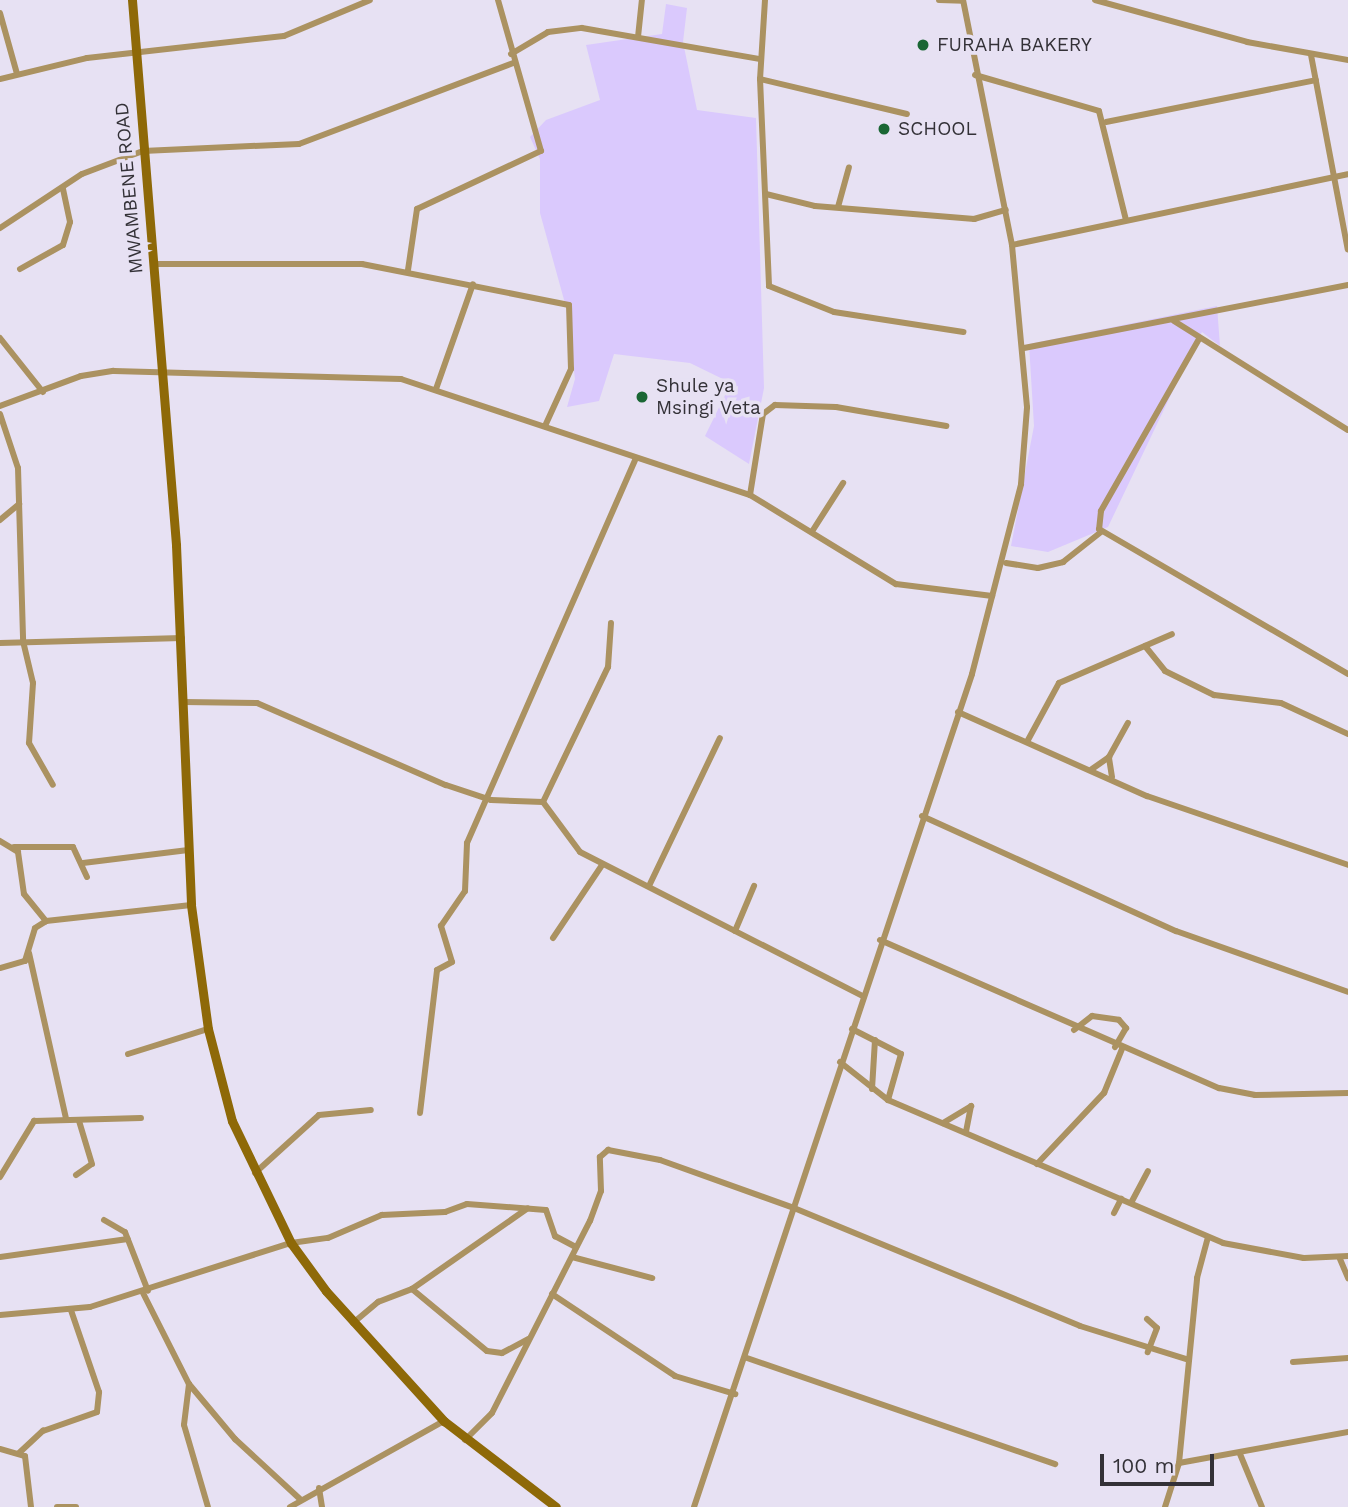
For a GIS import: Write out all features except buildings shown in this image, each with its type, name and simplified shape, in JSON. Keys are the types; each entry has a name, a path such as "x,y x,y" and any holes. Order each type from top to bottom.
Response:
{"street":[{"name":"MWAMBENE ROAD","path":"132,0 134,52 155,264 182,638 191,905 208,1029 255,1174 291,1243 353,1323 444,1420 465,1440 556,1507"},
{"path":"0,79 134,52 284,36 370,0"},
{"path":"408,270 417,209 541,151 513,63 498,0"},
{"path":"638,37 642,0"},
{"path":"765,0 760,79 773,290 834,312 963,332"},
{"path":"694,1507 747,1358 840,1062 958,712 992,596 1006,563 1026,453 1024,348 1006,211 975,75 963,1 939,0"},
{"path":"1095,0 1311,55 1348,60"},
{"path":"0,13 17,74"},
{"path":"512,54 533,38 565,29 638,37 760,59"},
{"path":"1311,55 1348,250"},
{"path":"0,228 98,166 143,151 299,144 513,63"},
{"path":"975,75 1093,107 1106,122 1126,220"},
{"path":"760,79 907,114"},
{"path":"1106,122 1316,80"},
{"path":"838,207 849,167"},
{"path":"1012,245 1348,174"},
{"path":"20,269 63,245 71,222 63,189"},
{"path":"766,194 838,207 982,219 1006,211"},
{"path":"155,264 408,270 569,305 571,369 545,426"},
{"path":"436,389 472,284"},
{"path":"1024,348 1174,321 1348,285"},
{"path":"1174,321 1348,430"},
{"path":"0,338 43,392"},
{"path":"1101,532 1101,511 1199,339"},
{"path":"0,406 98,373 365,373 436,389 635,460 750,495 813,530 896,584 992,596"},
{"path":"750,495 763,414 775,405 836,407 946,426"},
{"path":"0,414 16,461 23,641 33,683 29,743 53,785"},
{"path":"420,1112 437,970 452,962 441,926 465,891 463,856 491,800 571,597 635,460"},
{"path":"813,530 843,483"},
{"path":"0,520 19,504"},
{"path":"1006,563 1055,565 1101,532"},
{"path":"1101,532 1144,551 1348,674"},
{"path":"543,802 608,667 611,624"},
{"path":"1028,740 1059,683 1171,634"},
{"path":"0,643 182,638"},
{"path":"1145,646 1165,671 1214,695 1281,703 1348,734"},
{"path":"184,702 257,703 491,800 543,802"},
{"path":"958,712 1113,779 1348,865"},
{"path":"1092,769 1109,757 1128,723"},
{"path":"649,886 720,737"},
{"path":"1109,757 1113,779"},
{"path":"543,802 580,852 863,996"},
{"path":"922,816 1176,931 1348,992"},
{"path":"0,841 14,847 73,847 83,863 87,877"},
{"path":"14,847 24,894 46,921"},
{"path":"83,863 188,850"},
{"path":"554,938 602,865"},
{"path":"735,931 754,886"},
{"path":"66,1118 29,953 35,928 46,921 191,905"},
{"path":"880,940 1074,1030 1241,1094 1348,1093"},
{"path":"0,968 19,965 29,953"},
{"path":"1037,1164 1104,1093 1126,1028 1119,1020 1092,1016 1074,1030"},
{"path":"128,1054 208,1029"},
{"path":"852,1030 875,1040 902,1058 888,1100"},
{"path":"872,1088 875,1040"},
{"path":"840,1062 888,1100 1208,1237 1258,1252 1340,1259 1348,1256"},
{"path":"943,1123 971,1106 966,1132"},
{"path":"255,1174 319,1115 371,1110"},
{"path":"0,1177 3,1167 34,1121 66,1118 79,1121 141,1118"},
{"path":"76,1175 92,1164 79,1121"},
{"path":"465,1440 492,1413 572,1257 599,1200 600,1157 608,1150 660,1160 794,1208 1148,1352 1189,1360"},
{"path":"1131,1203 1148,1171"},
{"path":"1114,1213 1121,1199"},
{"path":"0,1315 71,1310 145,1292 291,1243 328,1238 393,1213 445,1212 473,1203 529,1207 550,1213 555,1236 576,1247"},
{"path":"353,1323 378,1301 412,1289 529,1207"},
{"path":"104,1220 128,1239 145,1292 189,1384 235,1439 300,1499"},
{"path":"1165,1507 1170,1504 1179,1463 1189,1360 1208,1237"},
{"path":"0,1257 128,1239"},
{"path":"572,1257 652,1278"},
{"path":"1340,1259 1348,1278"},
{"path":"412,1289 488,1351 502,1353 530,1338"},
{"path":"552,1294 676,1376 735,1394"},
{"path":"19,1453 43,1431 97,1412 99,1392 71,1310"},
{"path":"1147,1319 1157,1328 1148,1352"},
{"path":"747,1358 1055,1464"},
{"path":"1293,1362 1348,1358"},
{"path":"189,1384 184,1424 208,1507"},
{"path":"290,1507 319,1488 444,1420"},
{"path":"1179,1463 1240,1454 1348,1432"},
{"path":"0,1449 19,1453 26,1460 31,1507"},
{"path":"1240,1454 1262,1507"},
{"path":"319,1488 322,1507"},
{"path":"57,1507 76,1507"}],"shaded area":[{"path":"666,4 687,8 683,42 697,110 756,118 764,388 749,464 705,436 731,383 690,363 614,354 599,401 567,407 575,379 566,307 540,213 540,159 530,137 546,120 600,100 586,45 662,34"},
{"path":"1217,306 1220,346 1202,332 1198,338 1108,527 1048,552 1011,546 1034,426 1029,344"}],"place":[{"name":"FURAHA BAKERY","path":"923,45"},
{"name":"SCHOOL","path":"884,129"},
{"name":"Shule ya Msingi Veta","path":"642,397"}]}
